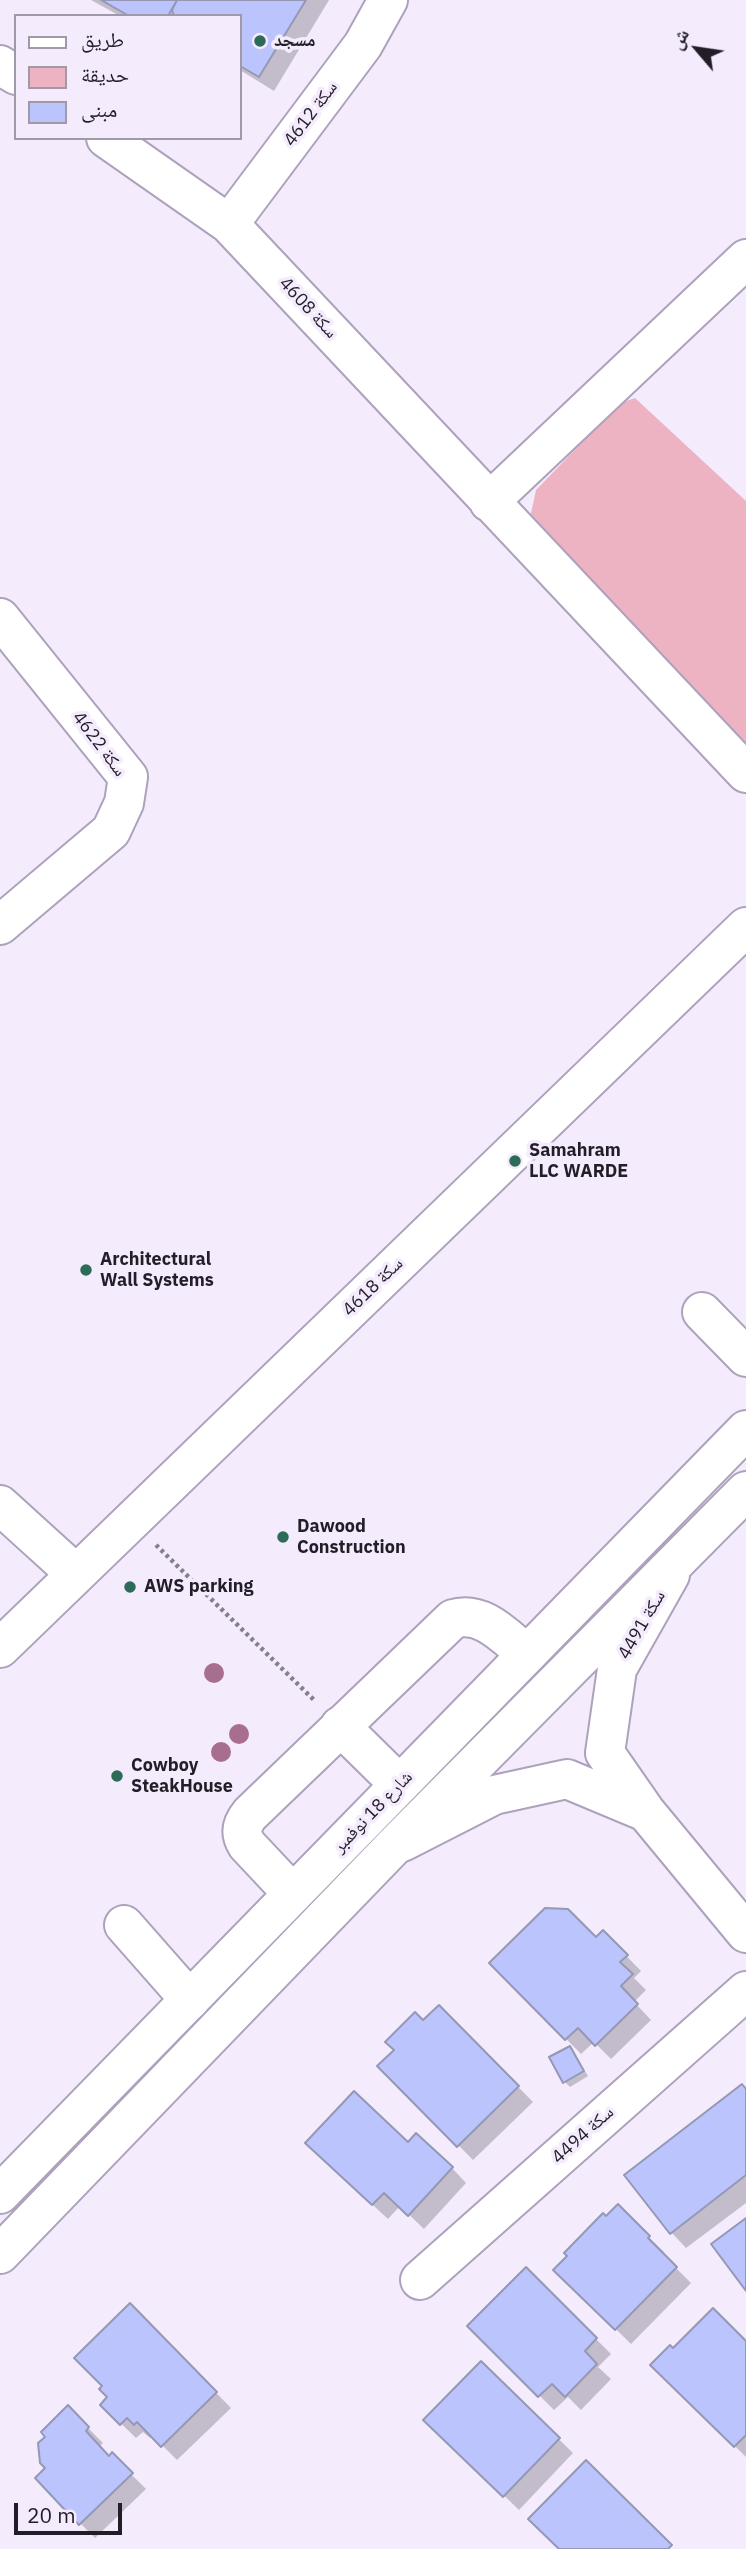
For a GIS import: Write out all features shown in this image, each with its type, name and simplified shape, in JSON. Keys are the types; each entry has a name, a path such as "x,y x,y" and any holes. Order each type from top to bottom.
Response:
{"street":[{"name":"سكة 4612","path":"229,224 363,45 388,0"},
{"name":"سكة 4608","path":"109,140 229,224 746,773"},
{"path":"489,502 746,259"},
{"name":"سكة 4622","path":"0,618 128,777 124,803 111,831 0,925"},
{"name":"سكة 4618","path":"0,1648 746,927"},
{"path":"702,1312 746,1357"},
{"name":"شارع 18 نوفمبر","path":"0,2194 746,1430"},
{"path":"0,2254 394,1846 746,1491"},
{"path":"0,1505 76,1574"},
{"name":"سكة 4491","path":"682,1555 617,1669 605,1753 646,1812 746,1933"},
{"path":"293,1894 243,1838 242,1829 250,1814 453,1619 463,1616 484,1621 527,1654"},
{"path":"340,1726 399,1784"},
{"name":"سكة 4491","path":"394,1846 494,1795 567,1779 646,1812"},
{"path":"124,1925 190,2000"},
{"name":"سكة 4494","path":"420,2280 746,1991"}],"path":[{"path":"131,1521 340,1726"}],"green space":[{"path":"635,398 746,501 746,745 530,518 536,490 620,403"}],"building":[{"path":"101,0 177,0 169,14 126,14"},
{"name":"مسجد","path":"177,0 306,0 259,77 242,67 242,14 173,14 172,10"},
{"path":"545,1908 568,1909 596,1937 603,1930 628,1955 620,1962 633,1974 621,1986 638,2004 595,2046 578,2028 565,2040 489,1963"},
{"path":"439,2005 519,2086 457,2147 377,2066 394,2050 385,2042 415,2012 423,2020"},
{"path":"570,2046 584,2071 563,2083 549,2057"},
{"path":"742,2084 746,2089 746,2175 670,2234 624,2175"},
{"path":"354,2091 408,2142 416,2133 453,2167 408,2216 384,2193 372,2205 305,2143"},
{"path":"618,2204 677,2267 615,2330 553,2270 567,2256 564,2253 603,2213 606,2216"},
{"path":"746,2218 746,2291 711,2244"},
{"path":"526,2267 597,2338 585,2351 597,2364 565,2397 552,2384 538,2397 467,2326"},
{"path":"130,2303 217,2392 161,2447 137,2422 134,2425 127,2418 120,2425 100,2405 107,2397 99,2389 102,2386 74,2358"},
{"path":"713,2308 746,2341 746,2435 734,2447 650,2365 670,2345 673,2348"},
{"path":"481,2361 560,2438 503,2497 423,2420"},
{"path":"68,2405 89,2427 86,2431 109,2456 112,2452 133,2473 79,2525 35,2478 45,2468 40,2463 38,2443 45,2437 41,2432"},
{"path":"586,2460 672,2545 668,2549 559,2549 528,2519"}],"place":[{"name":"مسجد","path":"260,41"},
{"name":"Samahram LLC WARDE","path":"515,1161"},
{"name":"Architectural Wall Systems","path":"86,1270"},
{"name":"Dawood Construction","path":"283,1537"},
{"name":"AWS parking","path":"130,1587"},
{"name":"Cowboy SteakHouse","path":"117,1776"}]}
